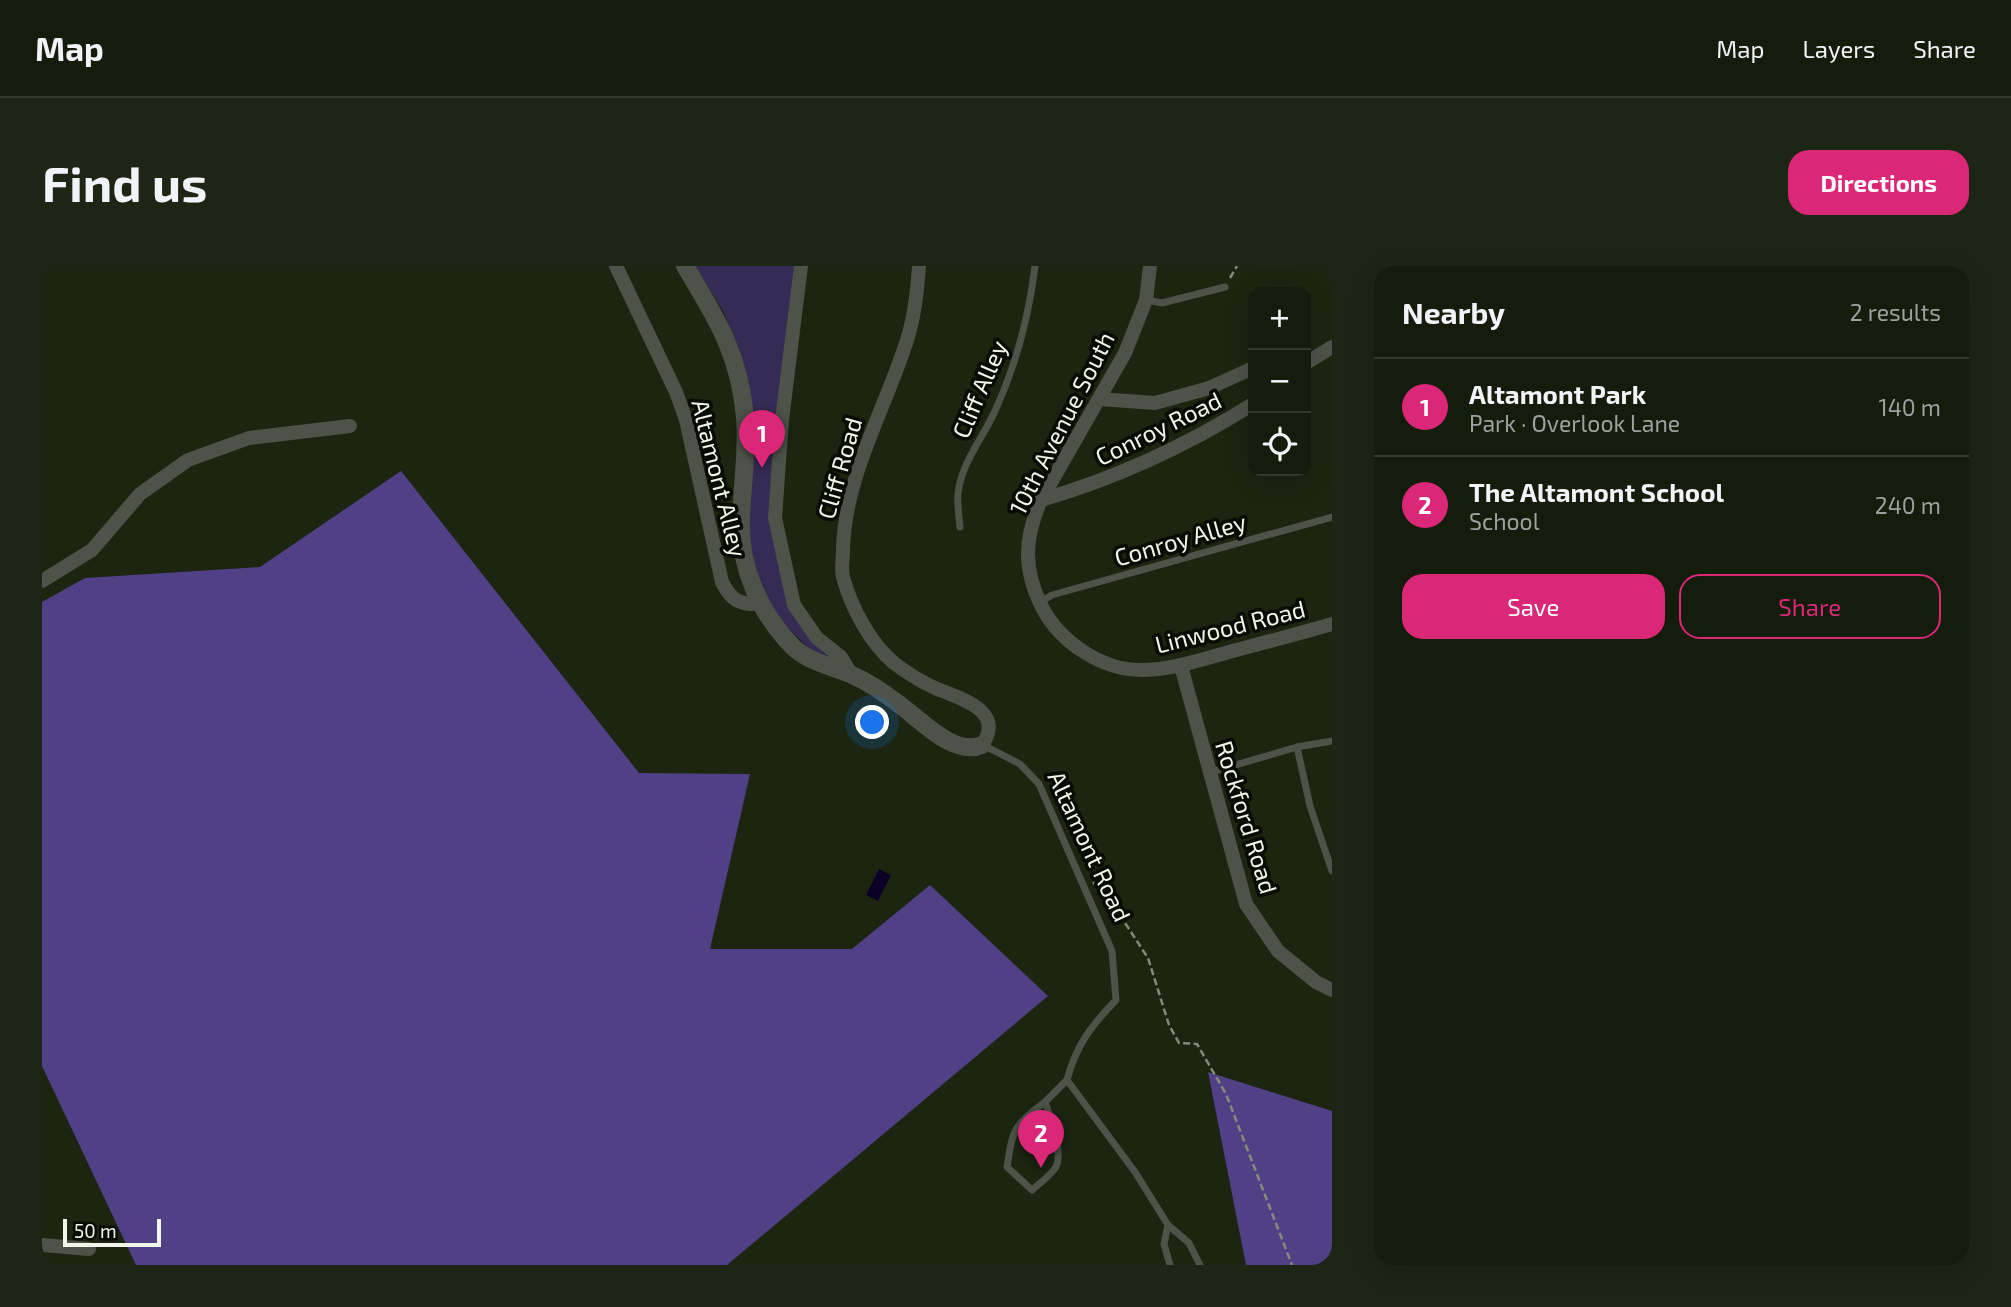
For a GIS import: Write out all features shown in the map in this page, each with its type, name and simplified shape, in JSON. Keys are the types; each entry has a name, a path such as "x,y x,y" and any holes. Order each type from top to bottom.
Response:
{"street":[{"name":"Altamont Alley","path":"616,266 676,392 722,582 729,596 738,603 760,604"},
{"name":"Altamont Road","path":"685,266 719,321 734,361 745,418 741,537 750,584 760,604 796,649 822,664 874,686 925,726 955,744 964,748 982,745"},
{"path":"801,266 782,420 775,518 794,605 817,638 841,657 851,674"},
{"name":"Cliff Road","path":"919,266 917,298 905,347 863,455 843,522 843,575 860,618 891,661 911,676 968,701 988,720 989,729 982,745"},
{"name":"10th Avenue South","path":"1040,602 1034,590 1027,558 1030,524 1125,353 1146,300 1150,266"},
{"path":"1311,348 1332,346"},
{"path":"1311,360 1332,346"},
{"path":"1099,399 1154,402 1209,388 1248,370"},
{"name":"Conroy Road","path":"1041,500 1094,485 1181,446 1248,407"},
{"path":"42,581 92,550 140,494 188,460 249,438 350,426"},
{"name":"Linwood Road","path":"1040,602 1050,622 1069,642 1103,662 1139,670 1181,666 1332,624"},
{"name":"Rockford Road","path":"1181,666 1208,773 1246,904 1278,951 1316,982 1332,990"},
{"path":"42,1245 89,1249"}],"lane":[{"name":"Cliff Alley","path":"960,527 958,494 967,463 995,412 1018,351 1031,301 1035,266"},
{"path":"1146,300 1162,303 1225,287"},
{"name":"Conroy Alley","path":"1040,602 1052,595 1332,517"},
{"path":"1208,773 1297,747 1332,741"},
{"name":"Altamont Road","path":"982,745 1020,764 1039,784 1112,951 1116,1000 1090,1027 1072,1060 1067,1080"},
{"path":"1297,747 1310,806 1332,871"},
{"path":"1045,1102 1052,1121 1058,1156 1055,1168 1032,1190 1007,1167 1013,1134 1021,1120 1045,1102 1067,1080 1135,1172 1168,1225 1189,1243 1200,1265"},
{"path":"1168,1225 1164,1244 1170,1265"}],"path":[{"path":"1225,287 1237,266"},
{"path":"1093,881 1112,903 1148,958 1169,1025 1179,1043 1196,1044 1226,1094 1292,1265"}],"shaded area":[{"path":"695,266 795,266 772,478 783,586 835,660 812,651 786,626 767,599 755,567 749,533 749,383 738,346 723,311"},
{"path":"401,471 639,773 750,774 710,949 852,949 930,885 1048,996 727,1265 136,1265 42,1066 42,602 85,578 260,567"},
{"path":"879,869 891,875 878,901 866,895"},
{"path":"1208,1072 1332,1111 1332,1265 1246,1265"}],"place":[{"name":"Altamont Park","path":"762,468"},
{"name":"The Altamont School","path":"1041,1168"}]}
